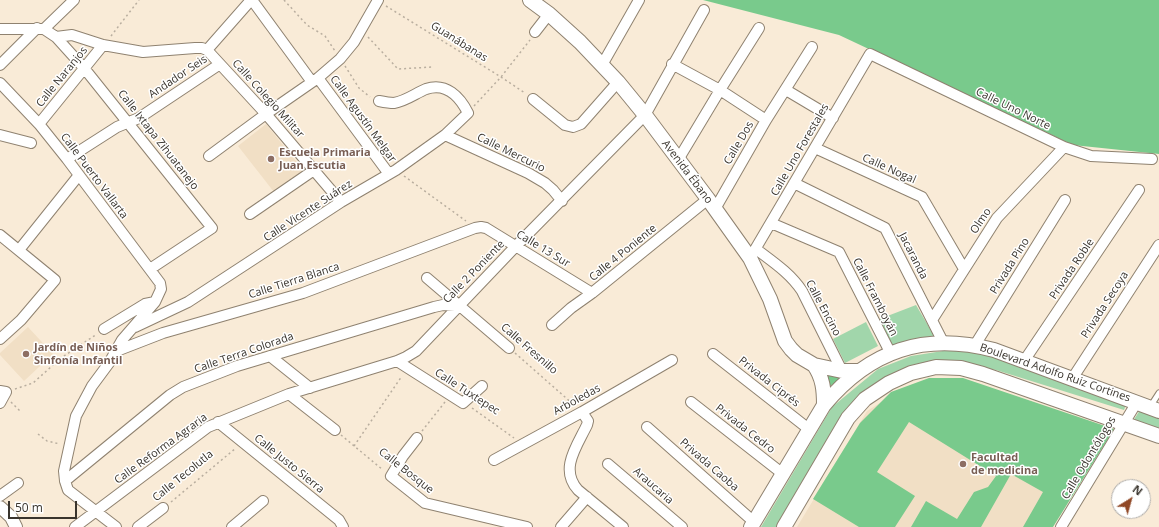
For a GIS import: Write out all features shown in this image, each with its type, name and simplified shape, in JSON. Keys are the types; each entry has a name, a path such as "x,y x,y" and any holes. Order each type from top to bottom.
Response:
{"main road":[{"name":"Avenida Ébano","path":"530,0 549,14 580,42 618,82 645,115 712,204 753,254 786,340 797,355 814,366 820,374 823,382 824,405"},
{"name":"Boulevard Adolfo Ruiz Cortines","path":"753,524 824,405 859,371 873,362 909,348 943,342 975,345 994,350 1148,407"},
{"name":"Avenida Ébano","path":"814,366 842,371 859,371"},
{"path":"784,527 848,418 865,399 889,383 911,373 936,367 961,368 983,374 1159,436"}],"street":[{"path":"0,65 74,0"},
{"path":"56,37 72,35 103,45 143,52 195,48 207,50 252,0"},
{"name":"Calle Agustín Melgar","path":"252,0 315,80 392,172"},
{"path":"209,156 315,80 340,59 362,29 377,0"},
{"path":"602,65 639,0"},
{"name":"Calle 2 Poniente","path":"289,394 397,361 416,351 515,247 562,201 645,115 672,64 704,10"},
{"path":"535,32 549,14"},
{"path":"0,29 41,28"},
{"name":"Calle Ixtapa Zihuatanejo","path":"41,28 56,37 84,68 129,122 212,228 150,269"},
{"path":"678,160 759,28"},
{"name":"Calle Naranjos","path":"39,124 103,45"},
{"name":"Calle Dos","path":"712,204 812,47"},
{"name":"Calle Colegio Militar","path":"207,50 266,114 342,202"},
{"name":"Calle Uno Forestales","path":"753,254 870,54"},
{"name":"Calle Uno Norte","path":"870,54 1064,147 1091,156 1152,159"},
{"name":"Andador Seis","path":"67,159 117,127 139,118 220,64"},
{"path":"672,64 720,90 766,120"},
{"path":"533,99 565,125 573,127 581,124 618,82"},
{"name":"Calle Puerto Vallarta","path":"0,83 39,124 160,283 161,289 155,302"},
{"path":"379,101 396,102 428,88 446,88 453,92 468,113"},
{"path":"786,90 833,118"},
{"name":"Calle Vicente Suárez","path":"131,329 188,302 342,202 392,172 445,134 468,113"},
{"name":"Calle Mercurio","path":"445,134 528,173 545,183 562,201"},
{"path":"0,135 31,143"},
{"name":"Olmo","path":"932,320 1000,214 1064,147"},
{"name":"Calle Nogal","path":"815,148 922,197 964,269"},
{"path":"250,214 314,170"},
{"path":"19,250 79,175"},
{"name":"Jacaranda","path":"794,183 885,228 943,342"},
{"name":"Privada Roble","path":"1024,361 1139,190"},
{"name":"Privada Pino","path":"975,345 1065,200"},
{"name":"Calle 4 Poniente","path":"552,325 580,301 712,204"},
{"name":"Calle Framboyán","path":"771,223 839,252 891,354"},
{"name":"Calle 13 Sur","path":"478,227 486,228 592,293"},
{"name":"Calle Tierra Blanca","path":"114,352 163,333 303,293 478,227"},
{"path":"0,235 55,280 21,320 0,339"},
{"name":"Privada Secoya","path":"1072,378 1159,246"},
{"name":"Calle Encino","path":"753,254 789,274 796,282 842,371"},
{"path":"427,278 459,306"},
{"path":"116,527 68,490 64,471 76,416 92,386 131,329 155,302"},
{"path":"104,329 145,304 155,302"},
{"name":"Calle Terra Colorada","path":"65,481 170,395 183,387 237,366 434,307 443,305 459,306"},
{"name":"Calle Fresnillo","path":"459,306 509,348"},
{"name":"Privada Ciprés","path":"713,354 810,430"},
{"path":"270,356 310,388"},
{"name":"Arboledas","path":"494,460 582,412 672,360"},
{"name":"Calle Tuxtepec","path":"397,361 463,403"},
{"path":"463,403 482,386"},
{"path":"0,403 3,392"},
{"path":"289,394 335,430"},
{"name":"Calle Reforma Agraria","path":"75,527 96,513 208,427 289,394"},
{"name":"Privada Cedro","path":"691,402 783,474"},
{"name":"Calle Odontólogos","path":"1061,527 1124,423 1148,407"},
{"path":"582,412 588,421 572,455 569,467 569,476 572,484 623,527"},
{"name":"Calle Justo Sierra","path":"218,422 339,520 343,527"},
{"name":"Privada Caoba","path":"647,427 753,524"},
{"path":"391,476 403,456 417,438"},
{"name":"Araucaria","path":"608,464 682,527"},
{"name":"Calle Bosque","path":"391,476 425,503 528,527"},
{"path":"0,496 18,483"},
{"path":"561,527 587,497"},
{"path":"232,527 263,501"},
{"path":"0,506 11,517 16,527"},
{"name":"Calle Tecolutla","path":"138,527 163,508"}],"lane":[{"path":"1148,407 1159,393"}],"path":[{"path":"103,45 139,0"},
{"path":"284,0 307,25 325,36 362,91 369,97 379,101"},
{"name":"Guanábanas","path":"377,0 501,77 533,99"},
{"path":"362,29 398,69 432,67"},
{"path":"468,113 501,77 535,32"},
{"path":"392,172 478,227"},
{"path":"21,412 3,392 33,383 61,358 104,329"},
{"name":"Calle Fresnillo","path":"509,348 582,412"},
{"path":"354,446 407,368"},
{"path":"417,438 451,395"},
{"name":"Calle Tuxtepec","path":"463,403 523,444"},
{"name":"Calle Bosque","path":"335,430 391,476"},
{"path":"38,434 47,441 69,447"},
{"name":"Calle Tecolutla","path":"163,508 243,443"}],"shaded area":[{"name":"Escuela Primaria Juan Escutia","path":"266,124 304,171 274,192 238,146"},
{"name":"Jardín de Niños Sinfonía Infantil","path":"28,327 53,354 24,381 0,355 0,353"},
{"name":"Facultad de medicina","path":"969,381 1114,429 1048,527 797,527 867,411 902,389"}],"green space":[{"path":"703,0 1159,0 1159,154 1073,145 839,35"},
{"path":"916,305 936,339 890,349 877,320"},
{"path":"866,322 878,346 845,363 833,339"},
{"path":"949,350 985,352 1127,402 1124,410 996,370 946,362 907,369 845,416 780,527 761,527 832,407 878,369 911,356"},
{"path":"822,370 851,374 828,387"},
{"name":"Facultad de medicina","path":"929,378 963,378 1114,429 1053,527 1023,527 1043,492 1011,474 981,527 911,527 926,501 957,519 974,492 988,487 996,476 909,422 877,472 915,496 895,527 859,527 813,499 860,423 891,392"},
{"path":"1140,410 1159,416 1159,431 1133,421"}],"place":[{"name":"Escuela Primaria Juan Escutia","path":"271,159"},
{"name":"Jardín de Niños Sinfonía Infantil","path":"26,354"},
{"name":"Facultad de medicina","path":"963,464"}]}
